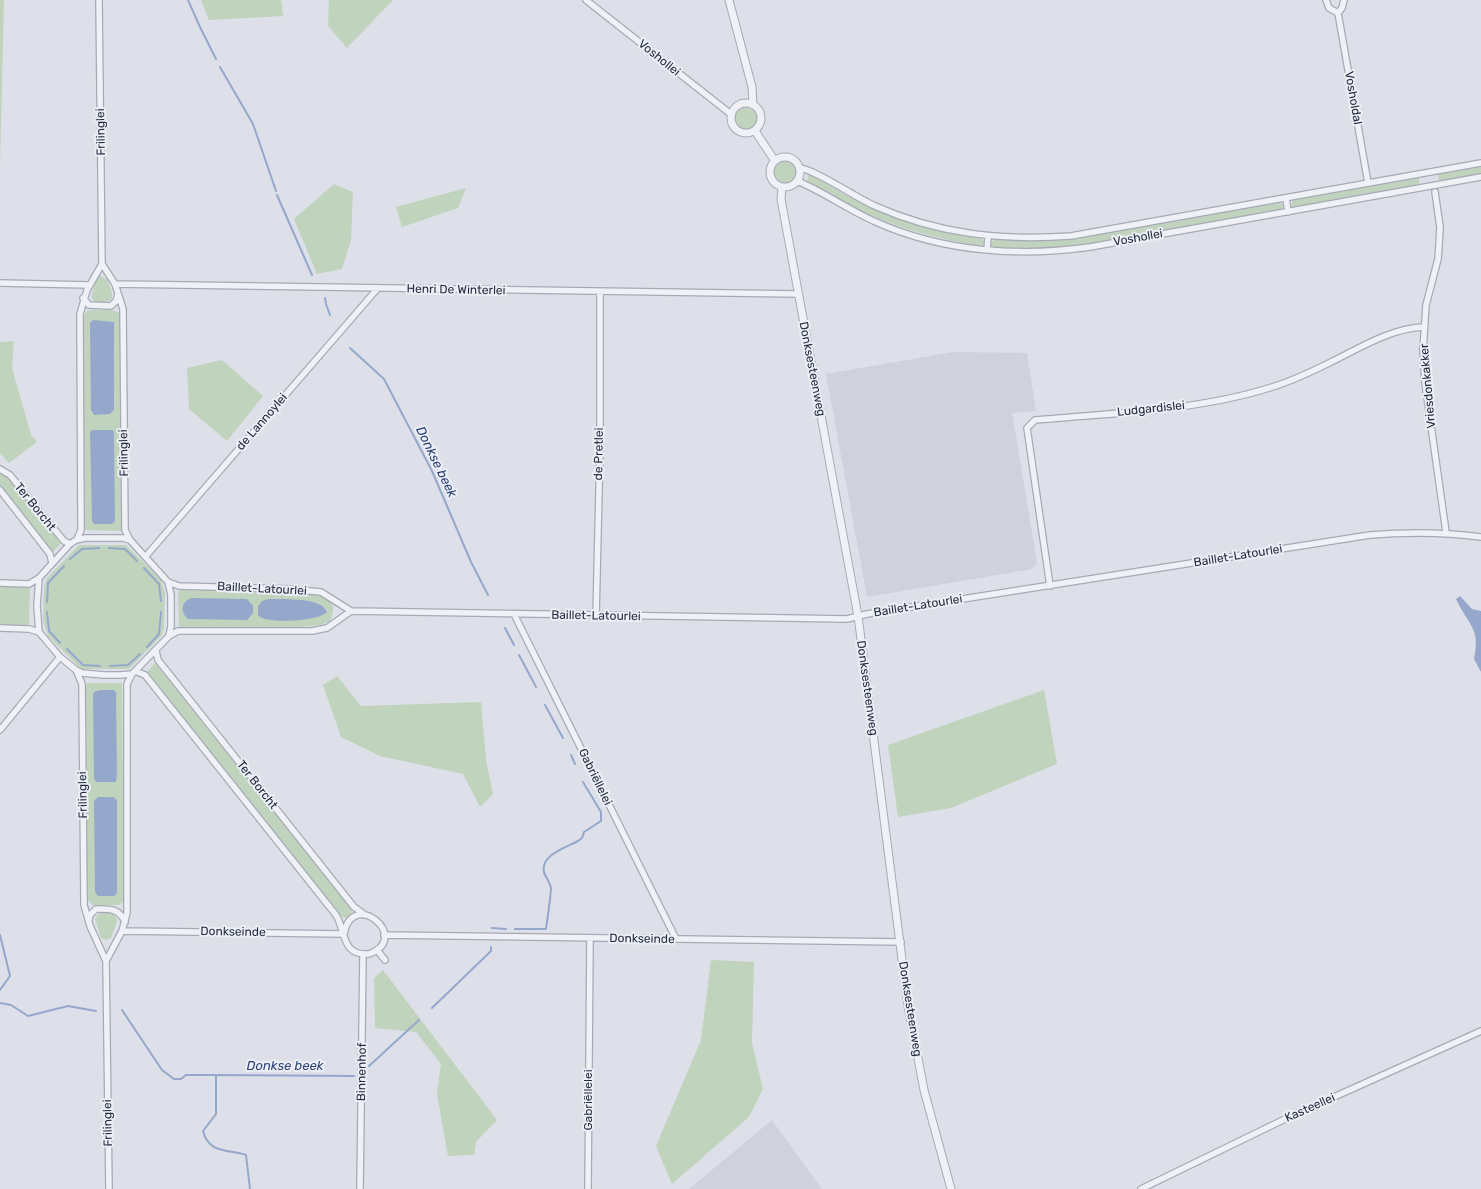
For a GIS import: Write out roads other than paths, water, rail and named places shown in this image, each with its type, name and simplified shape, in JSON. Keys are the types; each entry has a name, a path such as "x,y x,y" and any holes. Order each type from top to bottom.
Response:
{"street":[{"name":"Frilinglei","path":"99,0 102,264 114,284 123,309 125,530 130,540 168,582 171,589 172,609 168,636"},
{"name":"Voshollei","path":"586,0 732,115"},
{"path":"729,0 752,87 753,105"},
{"path":"1326,0 1330,8 1338,13 1342,8 1344,0"},
{"name":"Vosholdal","path":"1338,13 1368,183"},
{"path":"747,104 753,105 758,109 761,116 759,126 755,131 747,133 736,130 732,123 732,115 738,106 747,104"},
{"path":"755,131 775,161"},
{"path":"781,158 788,158 795,161 799,168 799,178 795,183 789,186 782,187 774,183 771,178 771,167 775,161 781,158"},
{"name":"Voshollei","path":"799,168 809,170 849,193 897,215 935,227 988,237 1041,238 1071,236 1481,163"},
{"name":"Voshollei","path":"795,183 802,183 840,205 876,222 896,230 943,244 987,250 1050,252 1070,250 1481,177"},
{"name":"Donksesteenweg","path":"782,187 781,199 858,616 908,1006 924,1090 950,1189"},
{"name":"Vriesdonkakker","path":"1435,192 1440,227 1439,252 1428,299 1424,327 1423,350 1425,383 1446,532"},
{"path":"1286,198 1288,212"},
{"path":"987,250 988,237"},
{"path":"76,540 81,530 80,314 83,298 102,264"},
{"path":"0,283 89,285"},
{"name":"Henri De Winterlei","path":"114,284 798,294"},
{"name":"de Lannoylei","path":"146,556 378,288"},
{"name":"de Pretlei","path":"596,616 600,448 600,292"},
{"path":"83,298 89,305 111,306 116,301 118,294"},
{"name":"Ludgardislei","path":"1050,586 1027,428 1034,420 1204,403 1236,398 1271,388 1384,337 1411,327 1424,327"},
{"name":"Ter Borcht","path":"0,469 10,475 64,542 70,544"},
{"name":"Ter Borcht","path":"0,490 50,554 52,563"},
{"name":"Baillet-Latourlei","path":"168,582 179,586 289,589 321,592 351,611 847,619 858,616 1370,535 1414,532 1446,532 1481,537"},
{"path":"0,583 29,584 39,578 70,544 76,540 85,538 108,538 130,540"},
{"path":"39,578 37,606 39,632"},
{"path":"0,628 29,629 39,632 60,658 76,670 89,674 104,675 133,672 156,651 168,636 178,631 316,631 327,628 351,611"},
{"name":"Gabriëllelei","path":"514,614 676,939"},
{"name":"Ter Borcht","path":"156,651 158,660 354,907 365,915"},
{"path":"0,730 60,658"},
{"name":"Frilinglei","path":"76,670 82,684 84,905 88,921 106,961 109,1189"},
{"name":"Frilinglei","path":"106,961 125,923 128,902 127,684 133,672"},
{"name":"Ter Borcht","path":"133,672 145,674 340,920 344,934"},
{"path":"88,921 90,915 96,909 114,909 119,912 125,923"},
{"path":"358,915 365,915 373,917 381,924 384,935 381,946 377,950 363,954 355,952 348,947 344,934 349,922 358,915"},
{"name":"Donkseinde","path":"122,931 344,934"},
{"name":"Donkseinde","path":"384,935 901,942"},
{"name":"Gabriëllelei","path":"588,1189 590,938"},
{"path":"377,950 385,960"},
{"name":"Binnenhof","path":"360,1189 363,954"},
{"name":"Kasteellei","path":"1141,1189 1285,1119 1481,1031"}],"water":[{"path":"93,320 114,322 114,410 110,414 94,415 91,410 90,323"},
{"path":"93,430 112,430 114,432 115,521 112,524 94,524 92,521 90,432"},
{"path":"1460,596 1472,609 1481,611 1481,672 1474,659 1476,649 1475,633 1456,599"},
{"path":"188,599 247,599 253,606 253,613 247,620 188,619 185,616 183,607"},
{"path":"269,599 310,601 324,607 327,612 314,618 304,620 271,620 258,615 258,606 262,601"},
{"path":"100,690 114,690 116,693 116,782 96,782 94,778 93,695 94,692"},
{"path":"98,797 114,797 117,801 117,893 114,896 98,896 95,892 94,801"}],"waterway":[{"name":"Donkse beek","path":"188,0 216,59"},
{"name":"Donkse beek","path":"220,67 253,124 276,191"},
{"name":"Donkse beek","path":"277,195 312,275"},
{"name":"Donkse beek","path":"325,298 330,315"},
{"name":"Donkse beek","path":"350,348 384,379 432,471 471,562 488,595"},
{"path":"70,559 82,549 99,548"},
{"path":"109,548 125,549 137,561"},
{"path":"47,602 48,583 64,566"},
{"path":"144,568 159,584 161,601"},
{"path":"47,612 49,631 60,643"},
{"path":"147,647 159,634 161,612"},
{"name":"Donkse beek","path":"505,628 514,645"},
{"path":"67,649 83,665 100,666"},
{"path":"110,666 128,665 140,654"},
{"name":"Donkse beek","path":"519,655 536,687"},
{"name":"Donkse beek","path":"545,705 563,738"},
{"name":"Donkse beek","path":"571,755 575,764"},
{"name":"Donkse beek","path":"515,929 546,929 551,889 544,872 546,861 555,852 578,841 582,838 584,832 601,821 601,812 583,782"},
{"name":"Donkse beek","path":"492,928 506,929"},
{"path":"0,935 10,976 0,990"},
{"name":"Donkse beek","path":"432,1008 491,951 491,947"},
{"path":"0,1003 11,1005 28,1016 68,1006 96,1011"},
{"path":"122,1010 162,1070 174,1079 181,1079 186,1075 216,1075 216,1114 203,1131 210,1144 214,1147 246,1155 250,1189"},
{"name":"Donkse beek","path":"369,1066 419,1020"},
{"name":"Donkse beek","path":"217,1075 354,1076"}]}
